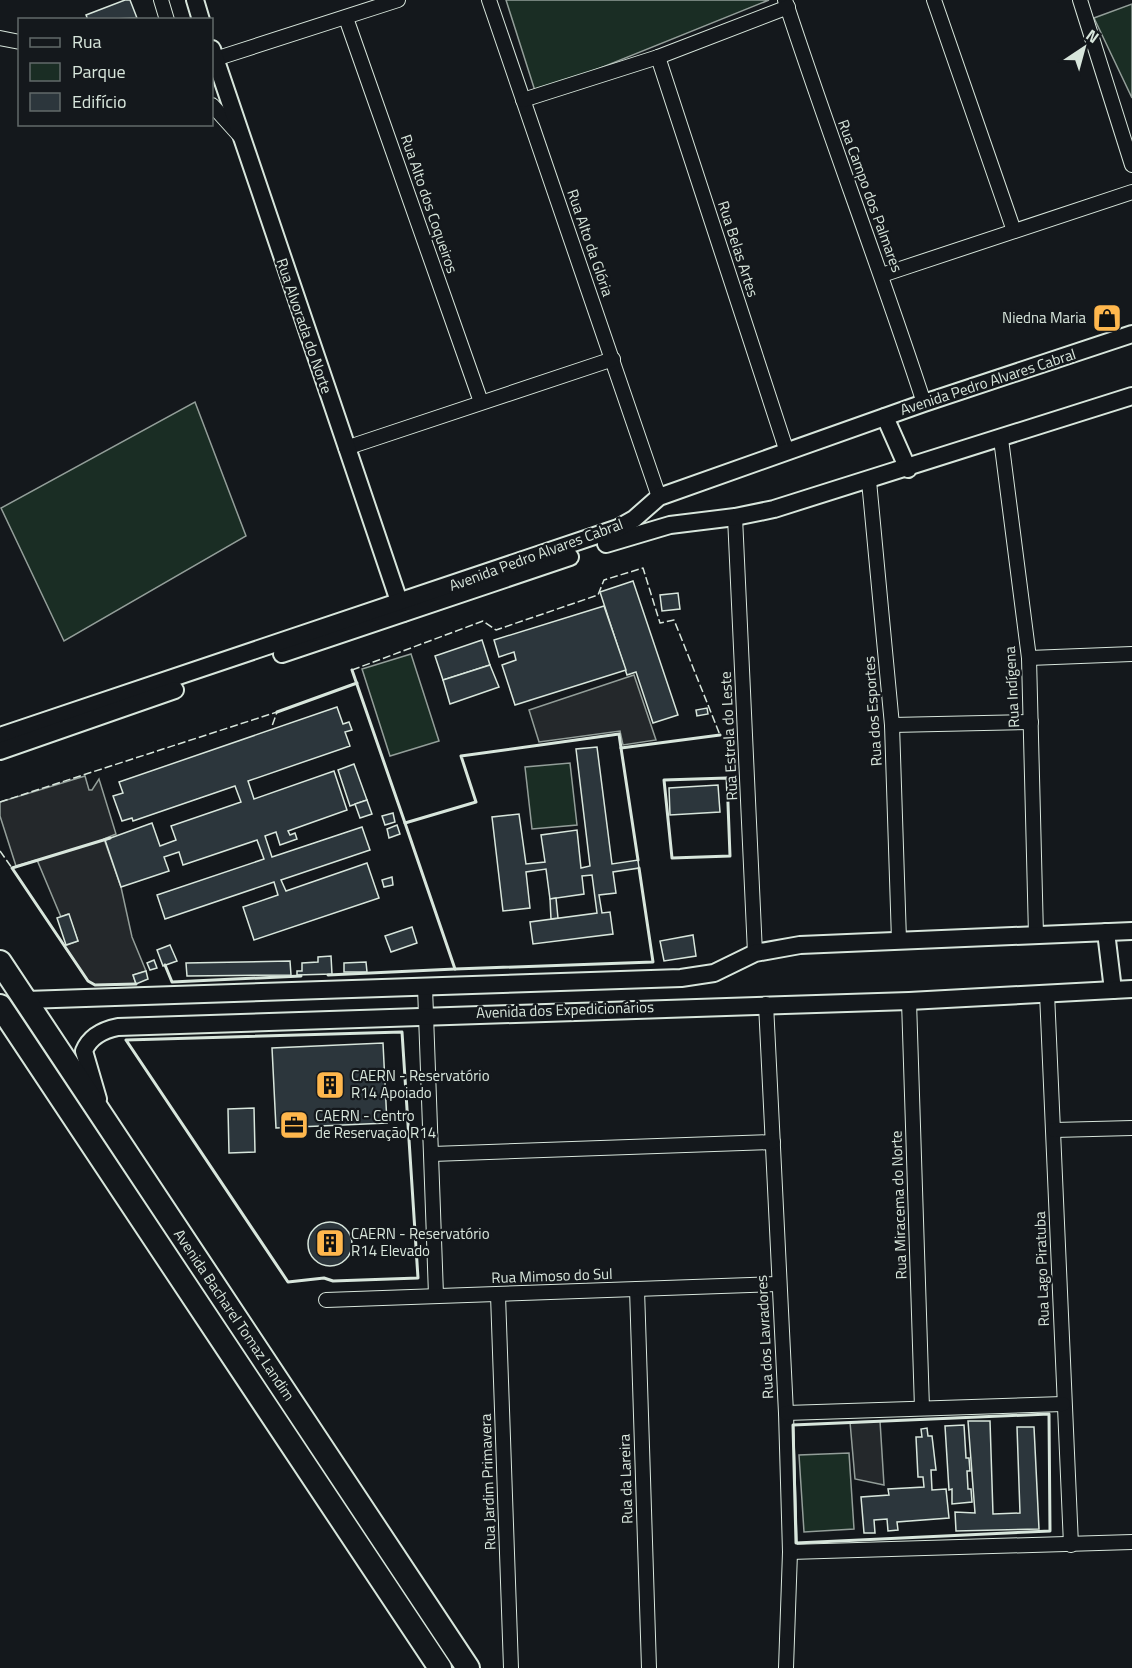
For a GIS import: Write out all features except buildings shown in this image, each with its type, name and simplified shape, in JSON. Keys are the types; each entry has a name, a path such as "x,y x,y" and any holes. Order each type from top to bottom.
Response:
{"highway":[{"name":"Avenida Bacharel Tomaz Landim","path":"0,962 468,1668"},
{"name":"Avenida Bacharel Tomaz Landim","path":"0,1006 440,1668"}],"street":[{"path":"161,0 166,18"},
{"path":"195,0 200,18"},
{"path":"213,54 346,18 398,0"},
{"name":"Rua Alto da Glória","path":"489,0 659,497"},
{"path":"934,0 1014,231"},
{"path":"1080,0 1132,165"},
{"path":"523,100 658,57 787,4"},
{"name":"Rua Campo dos Palmares","path":"787,4 854,205 882,275 924,403"},
{"name":"Rua Alto dos Coqueiros","path":"346,18 480,402"},
{"path":"0,38 18,42"},
{"name":"Rua Alvorada do Norte","path":"213,54 402,609"},
{"name":"Rua Belas Artes","path":"658,57 787,452"},
{"path":"213,106 240,136"},
{"path":"882,275 1132,192"},
{"name":"Avenida Pedro Alvares Cabral","path":"0,751 402,609 618,528 634,519 659,497 924,403 1132,334"},
{"path":"346,448 613,359"},
{"name":"Avenida Pedro Alvares Cabral","path":"0,736 644,532 670,525 735,517 774,509 908,469 1132,396"},
{"path":"885,417 908,469"},
{"name":"Rua Indígena","path":"1001,439 1029,658 1036,935"},
{"name":"Rua dos Esportes","path":"869,481 892,726 899,940"},
{"name":"Rua Estrela do Leste","path":"735,517 755,954"},
{"path":"1029,658 1132,654"},
{"path":"892,726 1031,722"},
{"name":"Avenida dos Expedicionários","path":"26,1000 689,978 714,973 755,954 800,945 1132,931"},
{"path":"1106,932 1113,990"},
{"path":"424,987 436,1295"},
{"name":"Avenida dos Expedicionários","path":"106,1123 84,1056 85,1048 92,1038 100,1032 118,1026 909,1001 1132,989"},
{"name":"Rua Lago Piratuba","path":"1047,993 1063,1404 1071,1545"},
{"path":"224,994 226,1023"},
{"name":"Rua Miracema do Norte","path":"909,1001 922,1408"},
{"name":"Rua dos Lavradores","path":"766,1004 786,1413 790,1551 786,1668"},
{"path":"1054,1130 1132,1128"},
{"path":"432,1154 773,1142"},
{"name":"Rua Mimoso do Sul","path":"326,1300 778,1284"},
{"name":"Rua da Lareira","path":"637,1289 649,1668"},
{"name":"Rua Jardim Primavera","path":"498,1295 511,1668"},
{"path":"786,1413 1063,1404"},
{"path":"790,1551 1132,1542"}],"green space":[{"path":"506,0 769,0 536,94"},
{"path":"1132,4 1132,98 1094,18"},
{"path":"195,402 246,536 64,641 1,508"},
{"path":"411,654 439,741 390,756 362,669"},
{"path":"570,763 577,825 532,829 525,767"},
{"path":"849,1453 854,1529 804,1532 799,1455"}],"shaded area":[{"path":"634,675 656,740 623,745 620,731 539,742 529,710"},
{"path":"85,776 89,790 92,790 99,779 116,834 104,839 121,887 132,937 146,971 133,975 136,984 95,985 88,981 64,946 78,941 68,914 61,917 37,860 16,866 0,816 0,802"},
{"path":"880,1421 884,1485 855,1479 850,1422"}],"fence":[{"path":"352,670 483,621 496,630 598,595 604,580 643,568 660,623 674,620 720,735"},
{"path":"0,802 277,712 272,726"},
{"path":"0,851 12,868"}],"wall":[{"path":"352,670 405,823 476,802 461,756 619,734 621,748 720,735"},
{"path":"277,712 357,683"},
{"path":"621,748 638,860"},
{"path":"727,778 730,856 672,858 664,780 727,778"},
{"path":"405,823 455,969 653,962 639,868"},
{"path":"110,838 12,868 88,981 95,985 136,984"},
{"path":"165,965 172,982 301,976"},
{"path":"328,975 455,969"},
{"path":"402,1032 418,1278 333,1281 324,1278 288,1282 126,1040 402,1032"},
{"path":"1049,1414 1050,1531 796,1543 793,1425 1049,1414"}],"place":[{"name":"Niedna Maria","path":"1107,318"},
{"name":"CAERN - Reservatório R14 Apoiado","path":"330,1085"},
{"name":"CAERN - Centro de Reservação R14","path":"294,1125"},
{"name":"CAERN - Reservatório R14 Elevado","path":"330,1243"}]}
